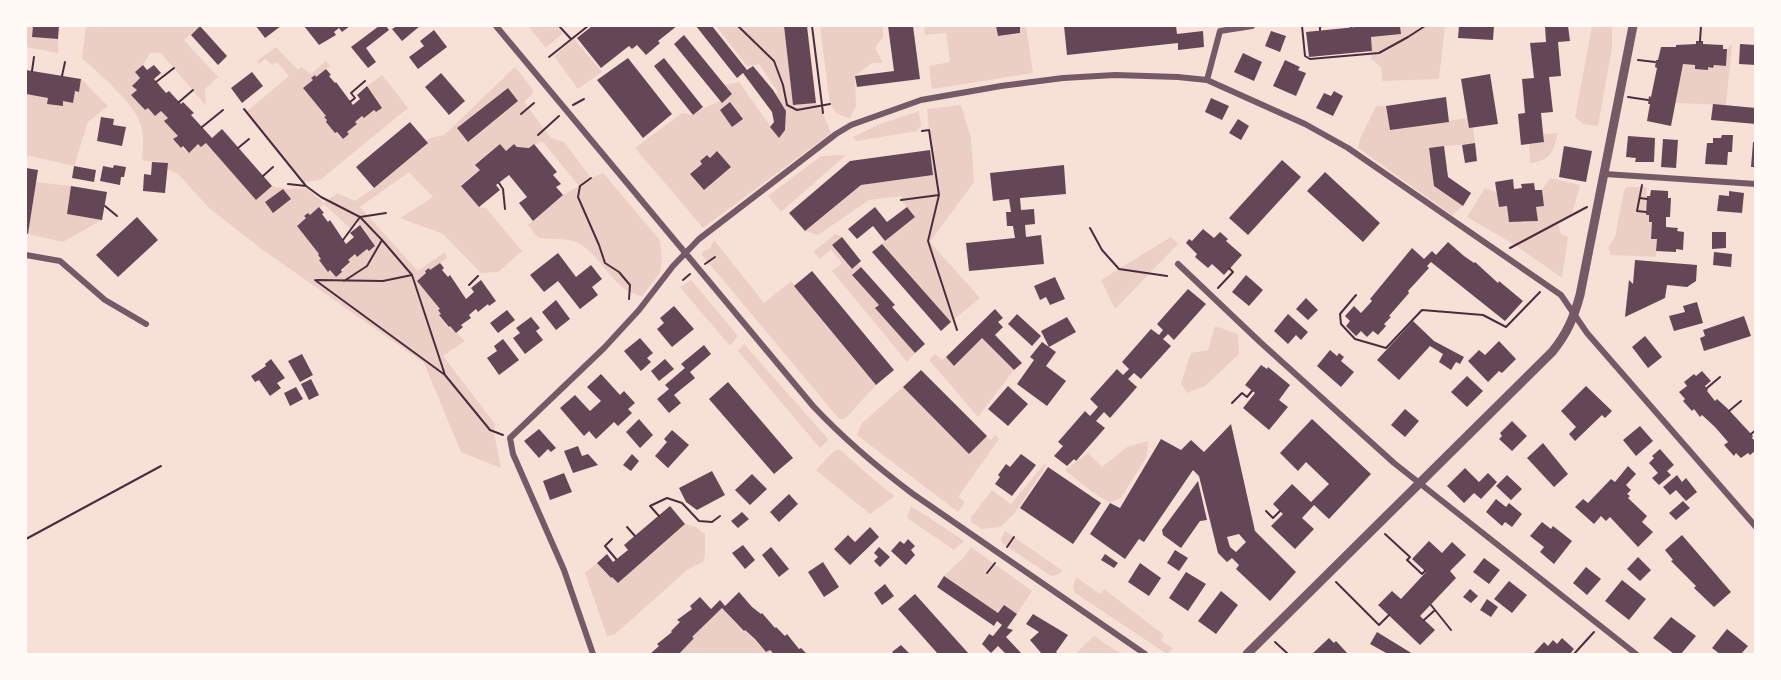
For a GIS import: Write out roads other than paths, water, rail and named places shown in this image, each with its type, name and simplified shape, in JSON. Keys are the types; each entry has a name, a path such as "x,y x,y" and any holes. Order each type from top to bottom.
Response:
{"street":[{"path":"496,26 813,406 841,436 913,494 1145,654"},
{"path":"1207,80 1220,31 1252,26"},
{"path":"1247,654 1552,352 1566,335 1575,316 1633,26"},
{"path":"592,654 564,570 513,454 510,438 604,348 699,239 836,134 852,125 921,100 1063,78 1115,75 1207,80 1305,124 1348,148 1561,296 1587,333 1755,527"},
{"path":"1605,174 1755,184"},
{"path":"26,255 60,261 105,300 146,324"},
{"path":"1178,264 1285,364 1419,483 1636,654"}]}
